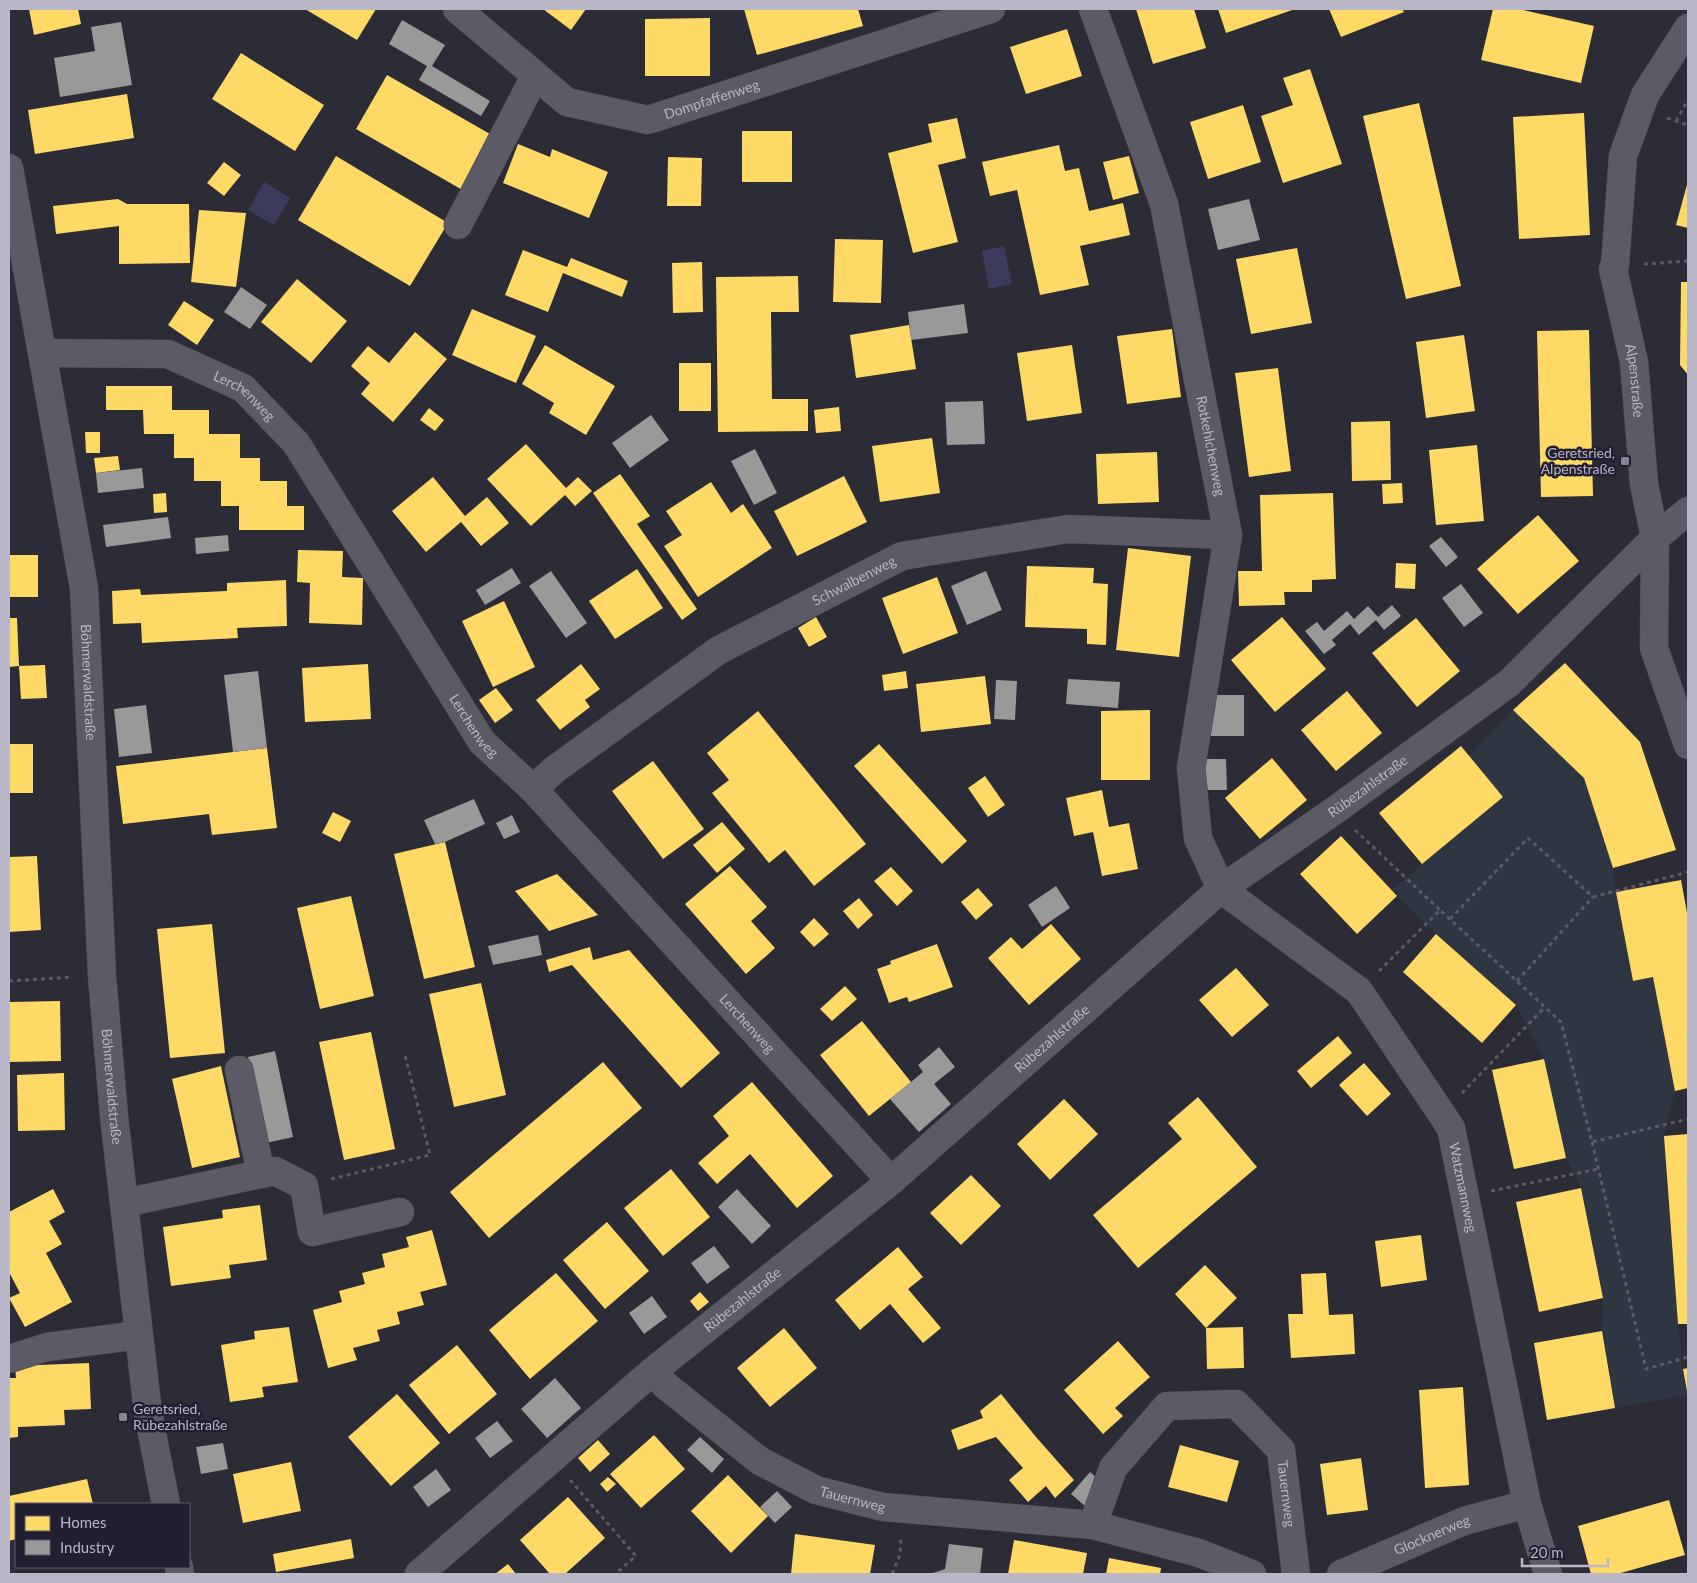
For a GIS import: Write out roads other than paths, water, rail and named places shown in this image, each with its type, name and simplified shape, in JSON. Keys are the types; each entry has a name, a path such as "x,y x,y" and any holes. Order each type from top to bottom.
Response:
{"street":[{"name":"Dompfaffenweg","path":"457,9 567,102 648,120 991,9"},
{"name":"Rotkehlchenweg","path":"1093,9 1164,204 1228,534 1191,768 1198,838 1221,889"},
{"name":"Alpenstraße","path":"1688,28 1645,95 1623,156 1615,265 1613,270 1634,362 1644,484 1655,538 1654,648 1688,745"},
{"path":"458,225 535,76"},
{"name":"Böhmerwaldstraße","path":"9,168 13,204 84,588 102,976 114,1116 148,1412 166,1503"},
{"name":"Lerchenweg","path":"42,353 168,354 243,388 296,443 482,742 534,789 891,1181"},
{"name":"Rübezahlstraße","path":"419,1574 652,1371 891,1181 1221,889 1334,811 1510,683 1655,538 1688,511"},
{"name":"Schwalbenweg","path":"534,789 554,770 719,650 902,556 1068,529 1228,534"},
{"name":"Watzmannweg","path":"1221,889 1359,991 1451,1128 1526,1504 1548,1574"},
{"path":"239,1070 261,1174"},
{"path":"124,1204 275,1171 304,1186 312,1232 400,1212"},
{"path":"9,1359 47,1348 139,1335"},
{"name":"Tauernweg","path":"652,1371 665,1385 760,1461 816,1490 883,1507 1093,1525 1199,1553 1252,1574"},
{"name":"Tauernweg","path":"1093,1525 1113,1468 1167,1406 1236,1404 1281,1450 1296,1574"},
{"name":"Glocknerweg","path":"1341,1574 1464,1521 1526,1504"}],"place":[{"name":"Geretsried, Alpenstraße","path":"1625,461"},
{"name":"Geretsried, Rübezahlstraße","path":"123,1417"}]}
